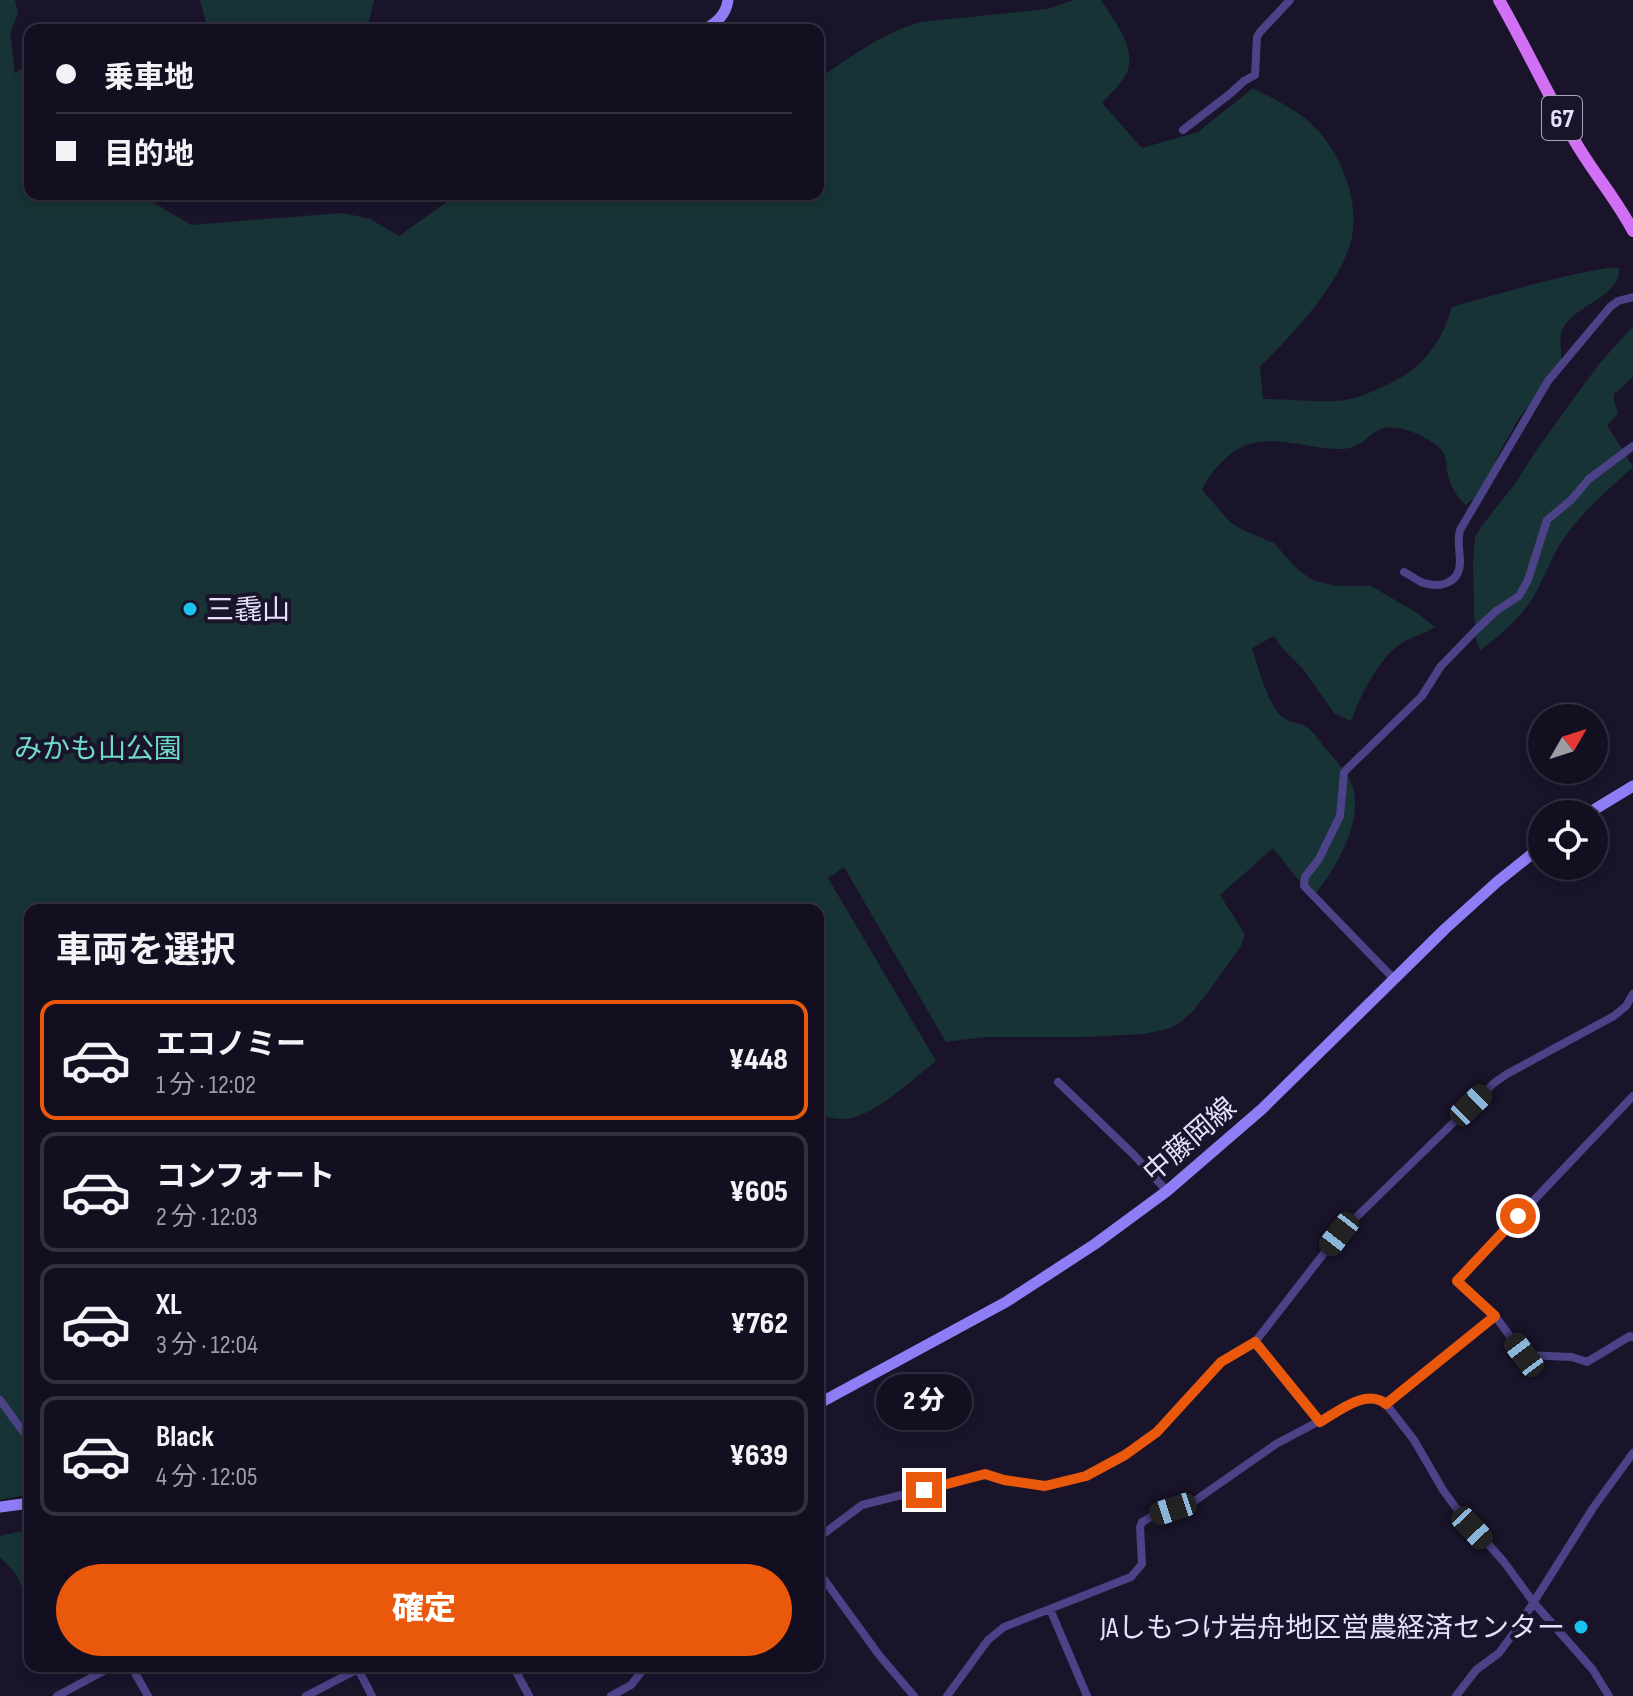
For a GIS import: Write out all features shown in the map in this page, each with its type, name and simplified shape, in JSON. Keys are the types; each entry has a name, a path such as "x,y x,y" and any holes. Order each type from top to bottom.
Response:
{"main road":[{"path":"712,24 722,17 728,0"},
{"name":"67","path":"1499,0 1579,147 1633,231"},
{"path":"1608,801 1633,786"},
{"name":"中藤岡線","path":"824,1401 1006,1302 1095,1244 1167,1191 1253,1117 1485,892 1528,857"},
{"path":"0,1507 24,1504"}],"street":[{"path":"1183,130 1255,75 1257,37 1290,0"},
{"path":"1404,572 1435,586 1445,584 1457,574 1460,567 1460,530 1548,381 1610,307 1633,297"},
{"path":"1394,979 1304,886 1305,877 1319,859 1340,816 1344,772 1422,696 1441,666 1475,631 1496,611 1519,596 1528,580 1547,520 1571,500 1589,479 1633,446"},
{"path":"824,1534 862,1505 985,1474 1045,1486 1086,1476 1125,1455 1157,1432 1221,1362 1255,1342 1339,1234 1494,1083 1620,1012 1633,994"},
{"path":"1058,1082 1126,1146 1167,1191"},
{"path":"1633,1096 1457,1281 1495,1316 1524,1355 1572,1357 1587,1362 1633,1337"},
{"path":"1386,1404 1495,1316"},
{"path":"1255,1342 1320,1422"},
{"path":"947,1696 988,1640 1004,1627 1131,1577 1142,1564 1142,1522 1193,1502 1276,1444 1359,1400 1375,1398 1386,1404 1414,1440 1456,1508 1593,1670 1609,1696"},
{"path":"0,1400 24,1433"},
{"path":"1456,1696 1476,1670 1499,1653 1593,1508 1633,1453"},
{"path":"824,1579 879,1655 914,1696"},
{"path":"1050,1609 1087,1696"},
{"path":"57,1696 102,1672"},
{"path":"134,1672 148,1696"},
{"path":"306,1696 350,1672"},
{"path":"361,1672 372,1696"},
{"path":"516,1672 529,1696"},
{"path":"611,1696 631,1685 641,1672"},
{"path":"631,1685 636,1696"}],"green space":[{"name":"みかも山公園","path":"0,0 15,0 18,14 10,33 15,73 24,67 24,200 149,200 191,225 343,213 370,219 399,236 450,200 824,200 824,75 881,39 922,22 1047,9 1074,0 1101,0 1122,34 1129,53 1127,72 1102,103 1142,148 1198,132 1253,88 1307,120 1330,145 1346,178 1353,214 1349,248 1323,296 1260,366 1263,399 1332,401 1363,395 1394,382 1417,366 1434,346 1452,307 1549,280 1619,268 1613,286 1577,313 1563,328 1557,373 1519,418 1482,488 1465,505 1450,483 1442,450 1407,430 1392,427 1379,430 1358,444 1342,449 1269,441 1241,447 1228,456 1207,480 1202,490 1230,522 1274,543 1297,569 1312,580 1336,586 1371,586 1435,627 1400,644 1384,659 1351,721 1334,713 1302,668 1274,636 1252,648 1263,683 1276,709 1283,718 1311,730 1347,775 1355,805 1350,834 1337,862 1312,897 1273,848 1220,895 1245,934 1241,946 1193,1011 1171,1028 1144,1034 985,1037 946,1042 844,867 828,878 936,1061 879,1105 844,1119 824,1117 824,904 24,904 24,1495 0,1500"},
{"path":"200,0 374,0 368,24 206,24"},
{"path":"1633,326 1633,377 1614,394 1618,414 1607,425 1633,467 1571,528 1527,606 1509,627 1480,651 1474,613 1475,537 1599,364"},
{"path":"24,1530 24,1601 15,1573 0,1557 0,1536"}],"place":[{"name":"三毳山","path":"190,609"},
{"name":"JAしもつけ岩舟地区営農経済センター","path":"1581,1627"}],"route":[{"path":"924,1490 985,1474 1045,1486 1086,1476 1125,1455 1157,1432 1221,1362 1255,1342 1320,1422 1359,1400 1375,1398 1386,1404 1495,1316 1457,1281 1518,1216"}]}
